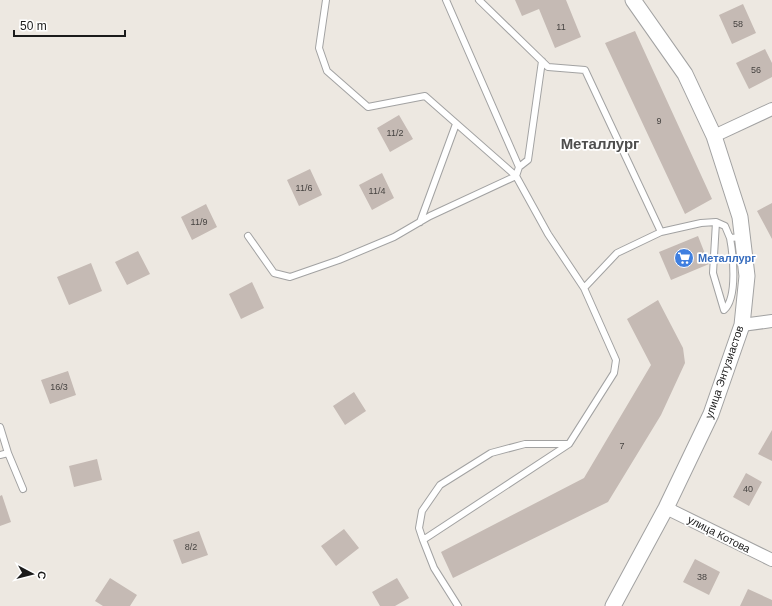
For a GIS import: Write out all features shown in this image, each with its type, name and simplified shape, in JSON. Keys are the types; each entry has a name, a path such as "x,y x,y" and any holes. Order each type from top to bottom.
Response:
{"street":[{"name":"улица Энтузиастов","path":"613,606 666,508 710,414 742,325 747,276 737,237 740,216 714,136 685,74 633,0"},
{"path":"714,136 772,109"},
{"path":"742,325 772,321"},
{"name":"улица Котова","path":"666,508 772,560"}],"lane":[{"path":"326,0 319,48 327,71 368,107 425,96 516,176 548,234 584,288 616,360 614,373 569,444 423,540"},
{"path":"446,0 519,167"},
{"path":"479,0 548,67 585,70 661,232"},
{"path":"248,236 274,273 290,276 339,260 394,237 420,222 516,176 519,167 528,160 542,61"},
{"path":"420,222 456,124"},
{"path":"584,288 617,253 661,232 701,223 716,222 725,226 737,237 733,262 732,284 728,306 724,310 713,273 716,222"},
{"path":"0,427 23,489"},
{"path":"458,606 434,568 423,540 419,528 422,511 440,485 491,453 525,444 569,444"},
{"path":"0,455 8,452"}],"building":[{"path":"515,0 566,0 581,37 555,48 539,9 522,16"},
{"path":"743,4 756,33 732,44 719,15"},
{"path":"635,31 712,199 685,214 605,43"},
{"path":"765,49 772,63 772,77 749,89 736,63"},
{"path":"399,115 413,139 390,152 377,128"},
{"path":"310,169 322,195 299,206 287,180"},
{"path":"382,173 394,198 372,210 359,185"},
{"path":"772,203 772,239 757,211"},
{"path":"206,204 217,227 192,240 181,217"},
{"name":"Металлург","path":"698,236 709,264 671,280 659,252"},
{"path":"138,251 150,274 127,285 115,262"},
{"path":"91,263 102,291 69,305 57,277"},
{"path":"252,282 264,308 241,319 229,294"},
{"path":"658,300 683,348 685,363 661,415 608,502 453,578 441,552 584,478 651,365 627,319"},
{"path":"68,371 76,395 50,404 41,380"},
{"path":"354,392 366,411 345,425 333,406"},
{"path":"772,430 772,461 758,454"},
{"path":"97,459 102,480 74,487 69,466"},
{"path":"746,473 762,482 749,506 733,497"},
{"path":"2,495 11,522 0,526 0,496"},
{"path":"344,529 359,548 336,566 321,546"},
{"path":"199,531 208,555 182,564 173,540"},
{"path":"695,559 720,572 709,595 683,582"},
{"path":"110,578 137,595 130,606 103,606 95,601"},
{"path":"397,578 409,598 395,606 380,606 372,592"},
{"path":"748,589 772,600 772,606 740,606"}],"place":[{"name":"Металлург","path":"684,258"}],"district":[{"name":"Металлург","path":"600,143"}]}
